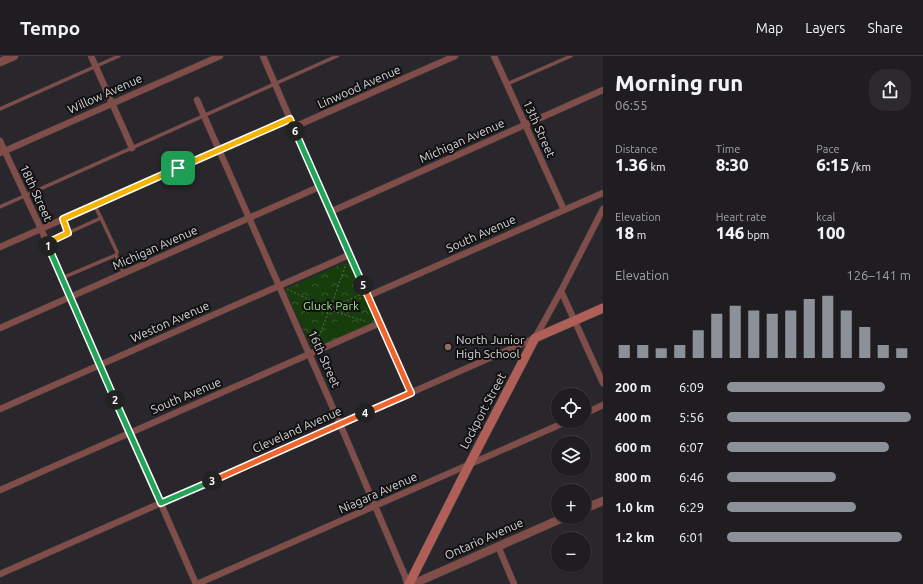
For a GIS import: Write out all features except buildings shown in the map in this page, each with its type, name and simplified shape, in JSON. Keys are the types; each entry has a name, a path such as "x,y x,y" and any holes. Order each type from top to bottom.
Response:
{"main road":[{"name":"Cleveland Avenue","path":"535,338 603,308"},
{"name":"Lockport Street","path":"408,584 468,465 535,338"}],"street":[{"path":"0,62 14,56"},
{"path":"91,56 132,148"},
{"name":"Willow Avenue","path":"2,152 220,56"},
{"path":"263,56 319,187 411,393"},
{"name":"Linwood Avenue","path":"294,128 455,56"},
{"name":"13th Street","path":"494,56 564,210"},
{"name":"Michigan Avenue","path":"330,212 603,90"},
{"name":"16th Street","path":"197,100 376,506 408,584"},
{"path":"0,247 290,119"},
{"name":"18th Street","path":"0,141 2,152 47,243 196,584"},
{"name":"Michigan Avenue","path":"0,328 319,187"},
{"name":"South Avenue","path":"368,296 603,193"},
{"name":"Lockport Street","path":"535,338 603,209"},
{"name":"Weston Avenue","path":"0,409 349,255"},
{"path":"561,291 603,383"},
{"name":"South Avenue","path":"0,490 380,323"},
{"name":"Cleveland Avenue","path":"0,574 535,338"},
{"path":"591,411 603,405"},
{"name":"Niagara Avenue","path":"196,584 552,428"},
{"path":"591,506 603,500"},
{"name":"Ontario Avenue","path":"413,584 551,523"},
{"path":"498,546 514,584"}],"lane":[{"path":"0,109 119,56"},
{"path":"0,207 337,56"},
{"path":"507,84 571,56"},
{"path":"95,205 117,252 116,255 124,274"},
{"path":"47,243 101,218"},
{"path":"63,219 68,233"},
{"path":"62,278 116,255"}],"path":[{"path":"349,270 346,263 331,306 333,310 368,322"},
{"path":"287,289 326,308 328,313 314,348"},
{"path":"326,308 360,294 362,297 333,310 332,313 328,313"}],"green space":[{"name":"Gluck Park","path":"349,261 376,323 313,351 285,289"},
{"path":"346,317 351,330 330,339 325,326"}],"place":[{"name":"North Junior High School","path":"448,347"}],"route":[{"path":"290,119 411,393 161,503 47,243 68,233 63,219 178,168 290,119"}]}
